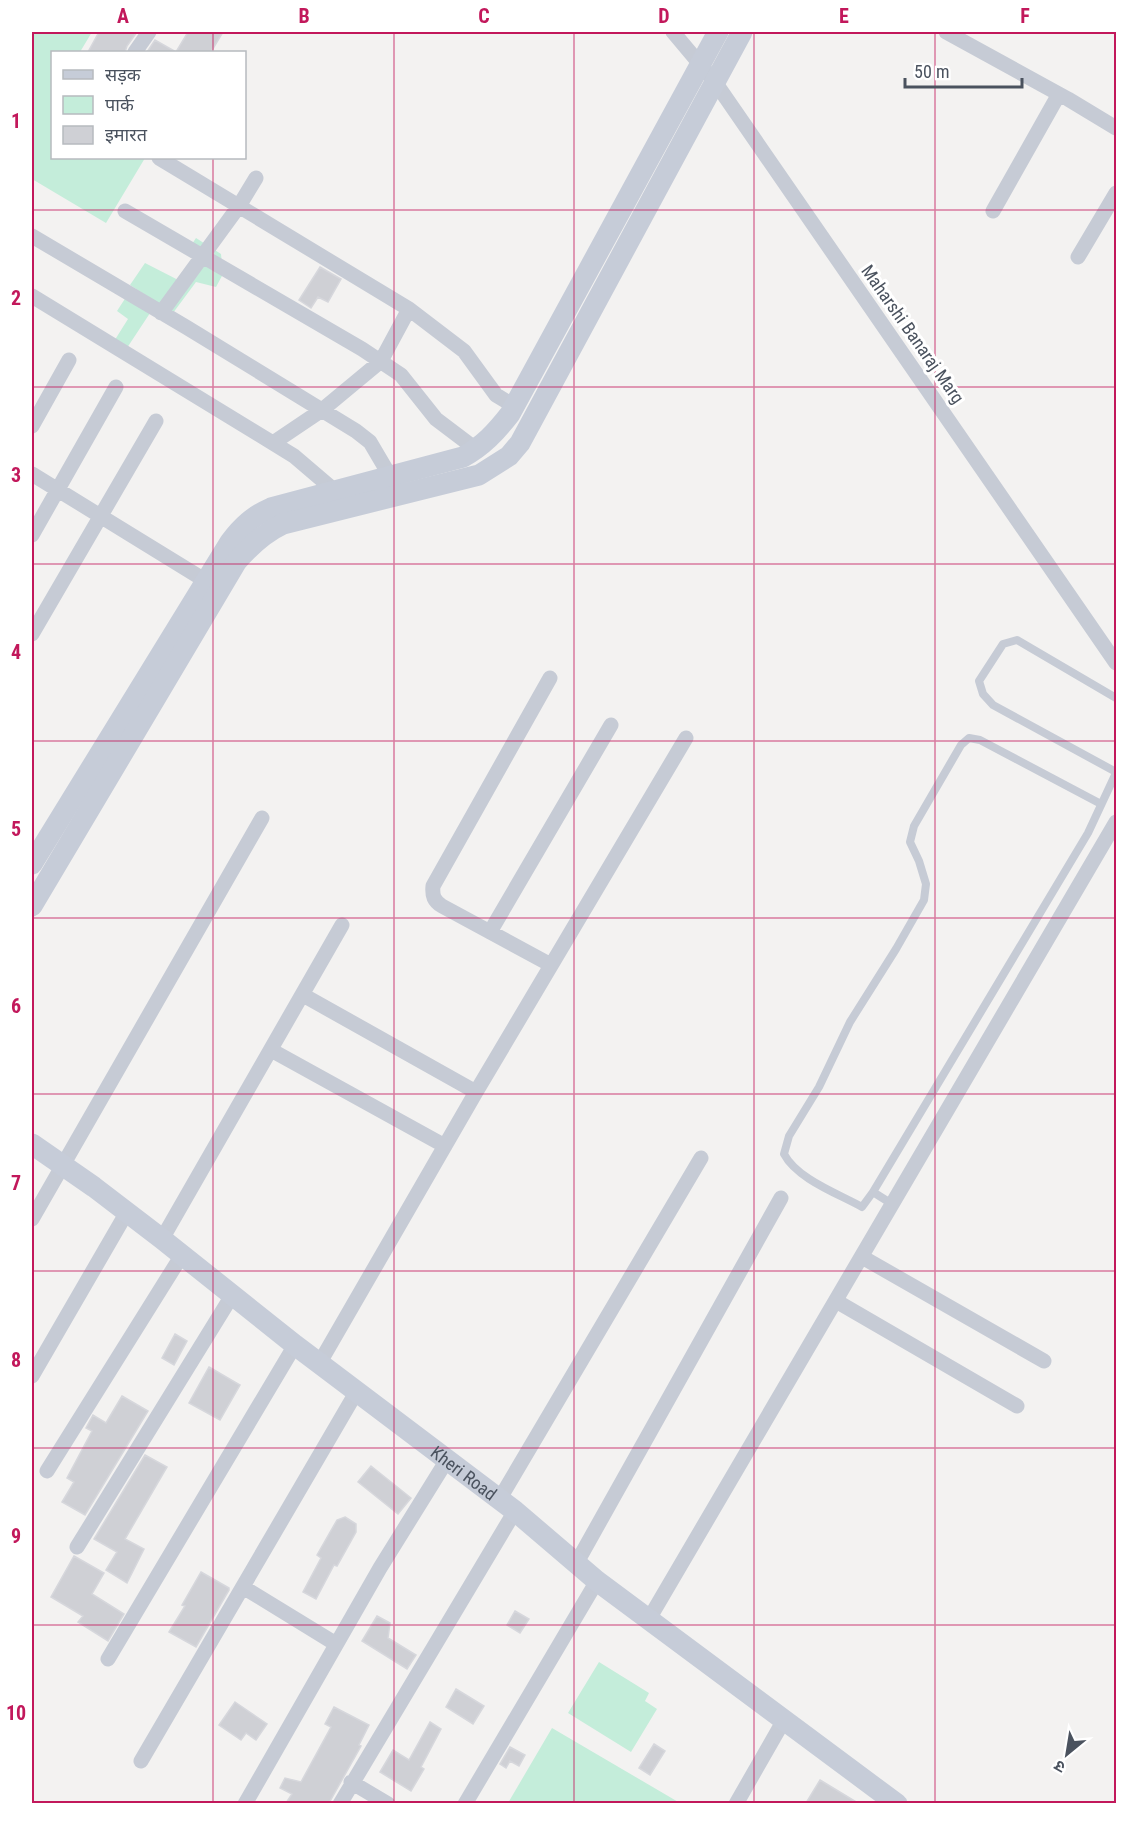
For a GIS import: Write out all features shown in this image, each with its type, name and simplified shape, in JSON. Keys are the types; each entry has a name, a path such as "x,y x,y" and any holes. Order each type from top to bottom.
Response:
{"street":[{"path":"136,51 149,32"},
{"name":"Maharshi Banaraj Marg","path":"673,32 715,82 1116,663"},
{"path":"32,864 242,526 256,515 272,508 463,457 477,450 493,435 514,406 718,32"},
{"path":"32,906 237,561 250,546 266,533 284,524 479,475 496,466 514,450 615,270 742,32"},
{"path":"946,32 1116,128"},
{"path":"993,211 1059,94"},
{"path":"161,159 409,309 464,351 490,389 514,406"},
{"path":"161,313 239,206 256,178"},
{"path":"1078,256 1116,193"},
{"path":"125,211 402,375 436,419 477,450"},
{"path":"32,236 356,431 370,442 390,476"},
{"path":"32,296 294,456 334,490"},
{"path":"273,443 322,410 381,362 409,309"},
{"path":"32,426 69,360"},
{"path":"32,535 116,387"},
{"path":"32,634 156,421"},
{"path":"32,474 206,581"},
{"path":"550,678 433,886 432,894 436,902 551,965"},
{"path":"490,932 611,725"},
{"path":"320,1364 476,1092 686,738"},
{"path":"32,1219 262,818"},
{"path":"649,1619 1116,822"},
{"path":"162,1239 342,925"},
{"path":"303,995 476,1092"},
{"path":"271,1050 445,1146"},
{"name":"Kheri Road","path":"32,1144 162,1239 295,1345 507,1506 597,1581 897,1803"},
{"path":"340,1803 701,1158"},
{"path":"576,1564 781,1198"},
{"path":"32,1376 127,1212"},
{"path":"46,1471 182,1255"},
{"path":"862,1257 1044,1361"},
{"path":"77,1547 233,1294"},
{"path":"836,1301 1017,1406"},
{"path":"108,1659 295,1345"},
{"path":"141,1761 357,1391"},
{"path":"245,1803 380,1568 447,1460"},
{"path":"465,1803 597,1581"},
{"path":"243,1587 336,1644"},
{"path":"736,1803 783,1720"},
{"path":"351,1782 388,1803"}],"lane":[{"path":"1101,804 980,740 969,738 962,745 914,826 910,842 926,884 924,900 850,1022 819,1087 789,1136 784,1154 800,1173 862,1207 1088,833 1116,772 993,705 982,693 979,681 1003,644 1017,640 1116,698"},
{"path":"871,1195 892,1204"}],"green space":[{"path":"32,32 92,32 81,51 51,51 51,159 144,159 106,223 32,179"},
{"path":"196,238 221,254 223,274 216,287 196,282 173,313 130,285 145,263 186,284 208,259 190,247"},
{"path":"130,291 154,307 123,354 111,346 128,319 117,311"},
{"path":"599,1662 649,1693 645,1701 657,1709 631,1752 568,1713"},
{"path":"552,1728 680,1803 508,1803"}],"building":[{"path":"99,32 137,32 125,51 89,51"},
{"path":"188,32 223,32 212,51 177,51"},
{"path":"155,40 174,51 148,51"},
{"path":"320,267 341,279 328,302 318,297 311,308 299,300"},
{"path":"175,1334 187,1341 174,1365 162,1358"},
{"path":"209,1367 240,1385 220,1420 189,1403"},
{"path":"122,1396 148,1411 85,1515 62,1502 74,1482 67,1478 92,1431 86,1428 93,1415 106,1423"},
{"path":"145,1455 167,1467 125,1539 144,1549 127,1583 106,1570 117,1552 94,1539"},
{"path":"371,1466 411,1498 398,1514 358,1482"},
{"path":"345,1517 356,1524 356,1532 337,1566 334,1565 316,1599 303,1592 321,1558 317,1555 337,1520"},
{"path":"74,1556 104,1573 92,1594 124,1614 108,1641 78,1622 83,1616 51,1597"},
{"path":"201,1572 229,1590 196,1647 169,1632 185,1606 182,1605"},
{"path":"515,1611 529,1619 520,1633 507,1625"},
{"path":"377,1616 390,1623 388,1638 416,1655 407,1669 362,1641"},
{"path":"456,1689 484,1706 473,1724 446,1707"},
{"path":"235,1702 267,1724 256,1740 246,1733 241,1740 219,1725"},
{"path":"334,1707 369,1725 359,1745 361,1746 329,1803 286,1803 292,1794 280,1788 285,1778 301,1782 331,1727 325,1724"},
{"path":"430,1722 441,1729 421,1767 424,1769 411,1791 380,1772 393,1750 409,1760"},
{"path":"654,1744 665,1751 650,1775 639,1768"},
{"path":"510,1747 525,1755 519,1766 510,1761 506,1768 500,1764"},
{"path":"820,1780 858,1803 806,1803"}]}
